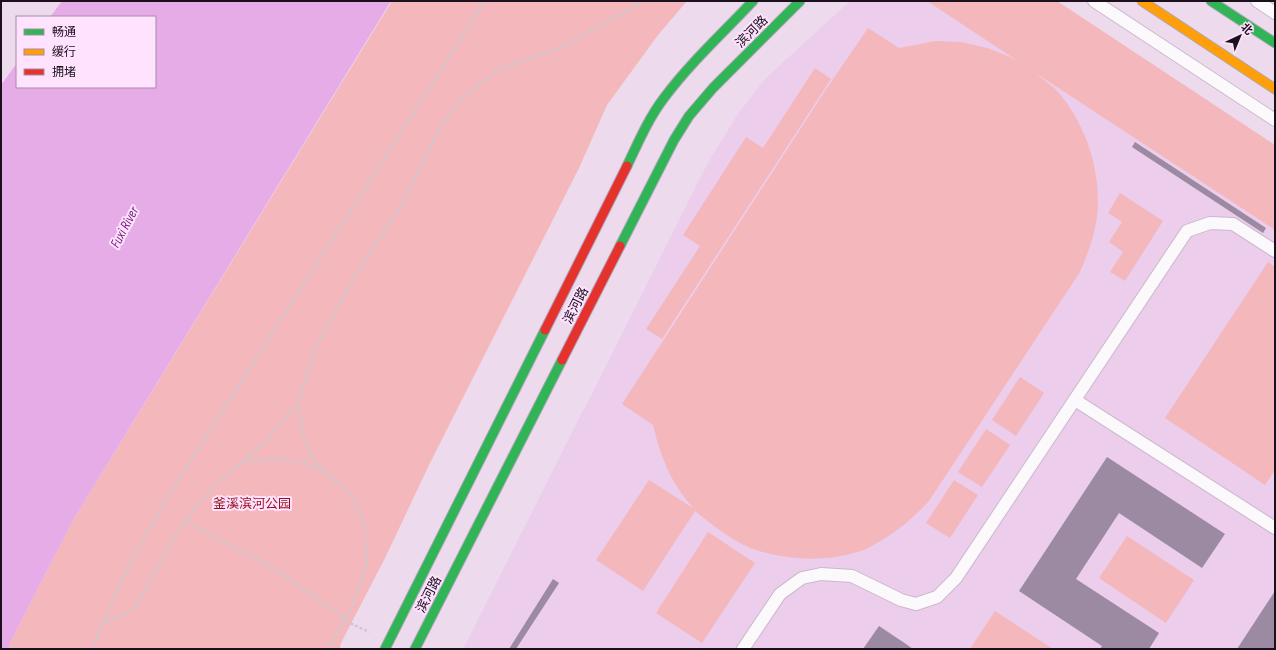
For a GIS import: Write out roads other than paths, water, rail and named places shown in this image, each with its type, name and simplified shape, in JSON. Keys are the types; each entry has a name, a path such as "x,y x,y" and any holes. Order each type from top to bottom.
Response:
{"main road":[{"name":"滨河路","path":"386,645 647,126 663,99 688,69 753,1"},
{"name":"滨河路","path":"415,649 674,140 689,116 714,88 800,1"},
{"path":"1142,1 1275,89"},
{"path":"1212,1 1275,43"}],"lane":[{"path":"1094,1 1275,120"},
{"path":"1257,1 1275,13"},
{"path":"743,649 780,594 802,578 821,574 852,576 900,600 916,604 937,597 956,578 1188,231 1210,222 1233,224 1275,251"},
{"path":"1075,400 1275,528"}],"water":[{"name":"Fuxi River","path":"62,1 391,1 73,520 11,641 9,649 1,649 1,85 16,64 16,88 156,88 156,16 51,16"}],"park label":[{"name":"釜溪滨河公园","path":"252,503"}]}
